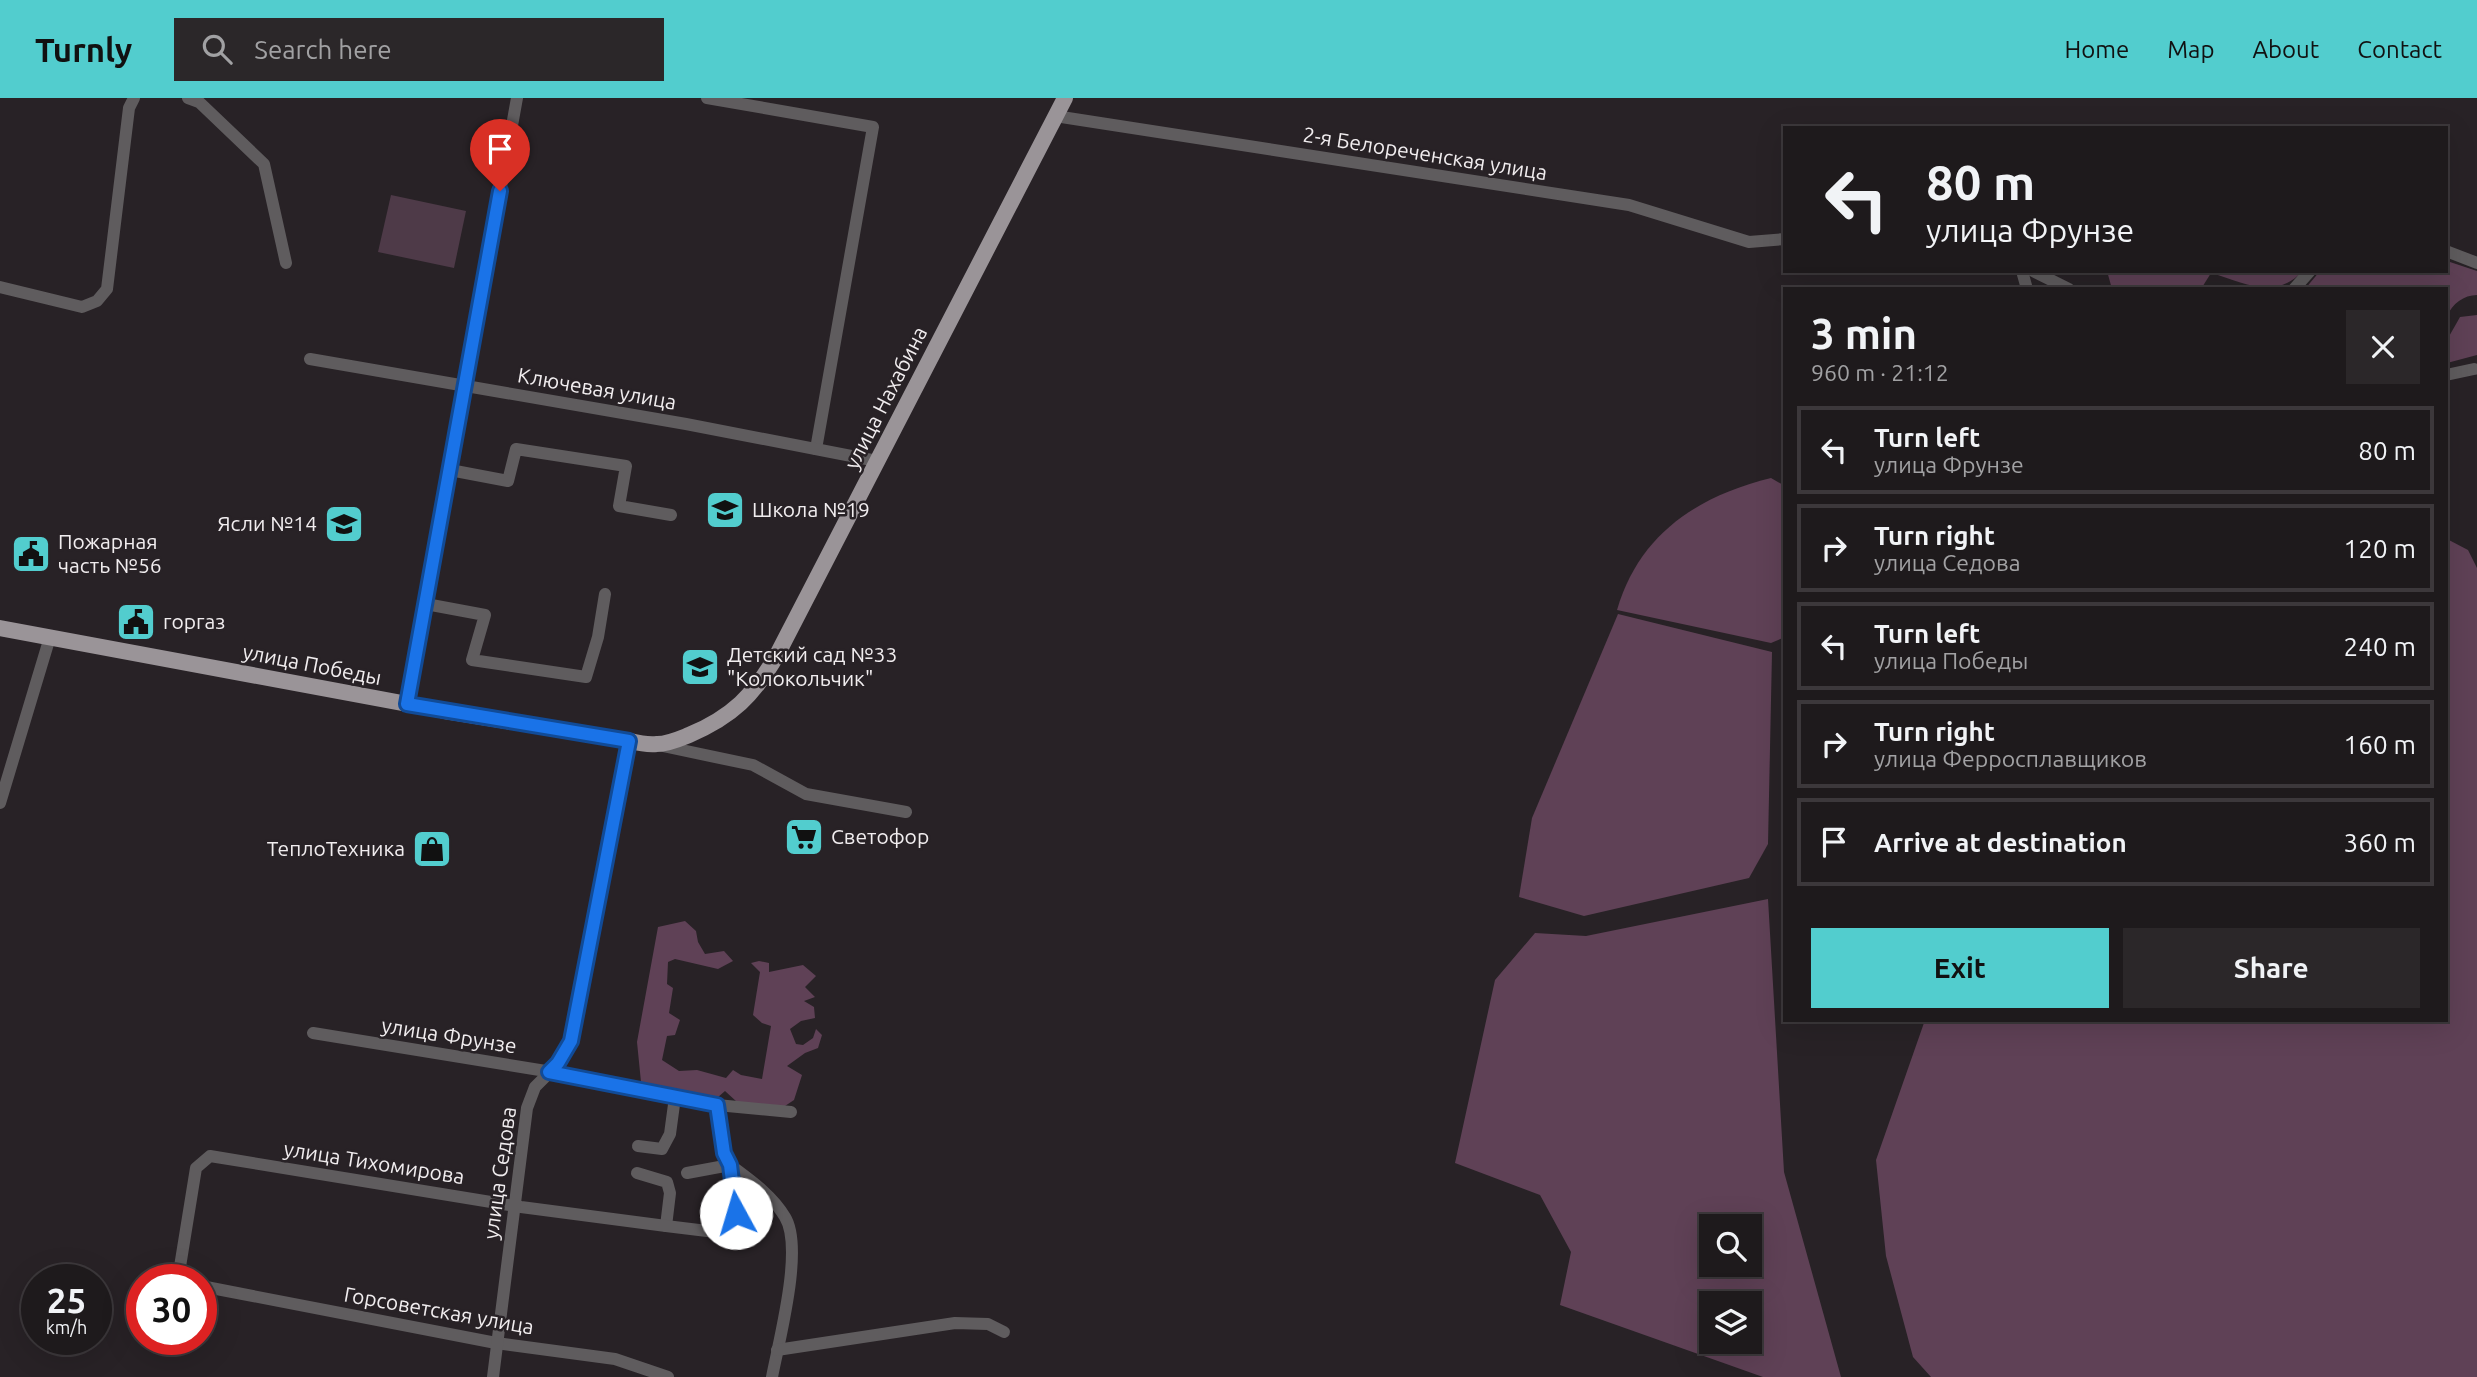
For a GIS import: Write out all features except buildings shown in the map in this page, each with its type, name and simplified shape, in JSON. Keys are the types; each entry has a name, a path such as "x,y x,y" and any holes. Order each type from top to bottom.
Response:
{"main road":[{"name":"улица Нахабина","path":"658,744 707,728 732,712 764,678 1065,98"},
{"name":"улица Победы","path":"0,628 407,704 658,744"}],"street":[{"path":"0,287 82,306 97,301 107,289 129,108 134,98"},
{"path":"188,98 200,103 264,164 285,263"},
{"path":"407,704 517,98"},
{"path":"707,98 873,127 816,449"},
{"name":"2-я Белореченская улица","path":"1055,116 1629,205 1749,242 1783,239"},
{"path":"2448,252 2477,263"},
{"path":"2037,273 2065,287"},
{"path":"2296,287 2308,273"},
{"name":"Ключевая улица","path":"310,359 877,461"},
{"path":"2448,375 2474,369"},
{"path":"450,471 509,481 516,449 626,466 619,506 671,515"},
{"path":"426,604 485,615 472,660 586,677 598,637 605,594"},
{"path":"0,803 50,637"},
{"name":"улица Седова","path":"493,1377 527,1108 535,1087 558,1063 571,1041 629,741"},
{"path":"658,744 753,765 806,794 906,812"},
{"name":"улица Фрунзе","path":"313,1033 549,1072 717,1105 791,1112"},
{"path":"638,1146 662,1149 670,1135 675,1097"},
{"path":"717,1105 724,1153 730,1165 763,1190 786,1218 793,1246 772,1377"},
{"name":"улица Тихомирова","path":"180,1264 196,1168 210,1156 514,1206 707,1231 736,1213 730,1165"},
{"path":"687,1173 730,1165"},
{"path":"638,1173 667,1182 670,1193 666,1226"},
{"name":"Горсоветская улица","path":"217,1289 496,1343 615,1359 668,1377"},
{"path":"777,1350 955,1323 988,1324 1004,1332"}],"shaded area":[{"path":"391,195 466,211 454,268 378,252"},
{"path":"2448,261 2477,271 2477,295 2459,301 2448,314 2448,287 2307,287 2318,273 2448,273"},
{"path":"2108,273 2211,273 2202,287 2111,287"},
{"path":"2211,273 2301,273 2281,285 2248,285"},
{"path":"2477,315 2477,355 2448,363 2448,338 2460,317"},
{"path":"1771,478 1783,485 1783,638 1771,643 1617,610 1627,583 1656,540 1675,522 1696,508 1744,486"},
{"path":"2448,540 2468,550 2477,568 2477,1377 1931,1377 1913,1357 1886,1256 1876,1160 1924,1022 2448,1022"},
{"path":"1618,614 1772,652 1768,844 1749,878 1584,916 1519,897 1532,818"},
{"path":"1768,899 1784,1172 1841,1377 1763,1377 1560,1305 1571,1252 1540,1195 1455,1163 1495,980 1535,933 1586,936"},
{"path":"685,921 696,931 698,942 705,954 724,951 733,961 718,969 675,959 668,962 667,984 673,988 669,1013 680,1020 675,1035 667,1036 662,1060 679,1071 697,1070 726,1078 733,1070 741,1075 762,1079 771,1026 762,1023 753,1015 760,972 751,963 769,963 769,972 803,965 816,976 805,987 815,997 804,1001 814,1007 815,1018 801,1021 790,1029 796,1044 803,1045 813,1038 816,1029 822,1035 818,1048 805,1053 787,1066 802,1075 794,1100 782,1108 737,1102 725,1091 717,1098 641,1082 637,1042 658,927"}],"place":[{"name":"Школа №19","path":"725,510"},
{"name":"Ясли №14","path":"344,524"},
{"name":"Пожарная часть №56","path":"31,554"},
{"name":"горгаз","path":"136,622"},
{"name":"Детский сад №33 \"Колокольчик\"","path":"700,667"},
{"name":"Светофор","path":"804,837"},
{"name":"ТеплоТехника","path":"432,849"}],"route":[{"path":"500,191 407,704 629,741 571,1041 558,1063 549,1072 717,1105 724,1153 730,1165 736,1213"}]}
